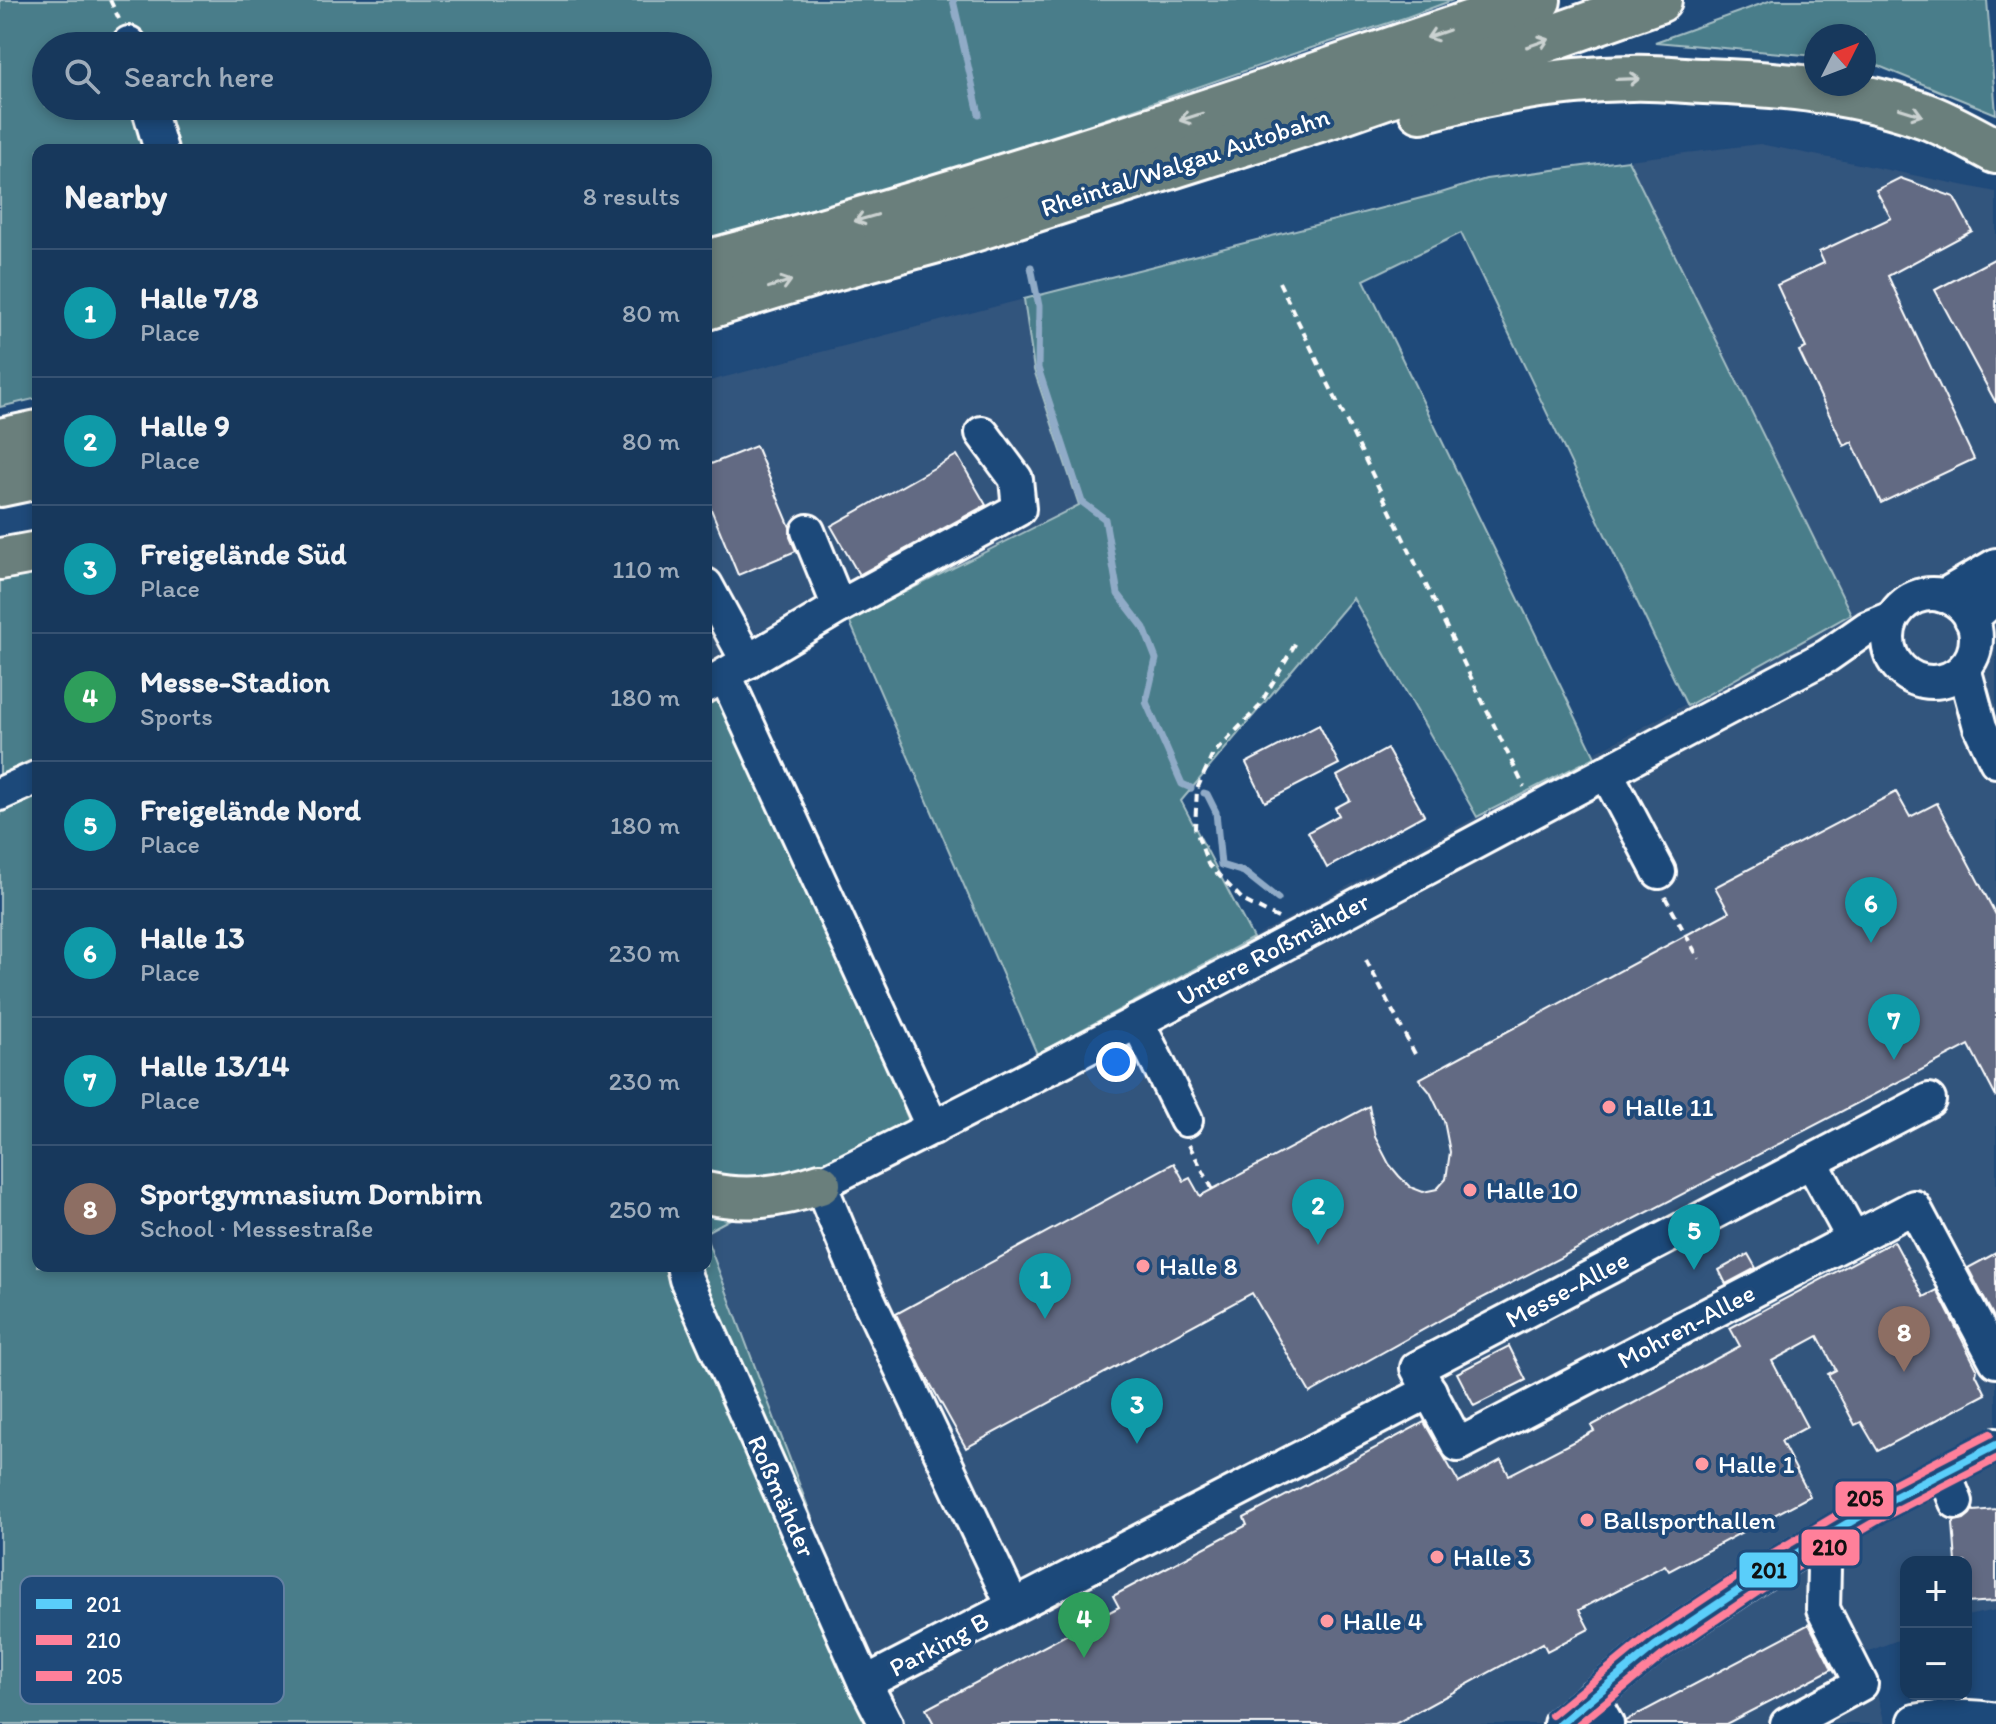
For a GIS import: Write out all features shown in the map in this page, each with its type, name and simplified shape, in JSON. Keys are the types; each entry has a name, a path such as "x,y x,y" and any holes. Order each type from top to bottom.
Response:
{"highway":[{"name":"Rheintal/Walgau Autobahn","path":"712,261 971,187 1270,92 1538,0"},
{"name":"Rheintal/Walgau Autobahn","path":"712,305 948,237 1332,115 1659,0"},
{"path":"1332,115 1395,117 1464,98 1562,83 1632,78 1755,82 1868,99 1931,119 1996,151"},
{"path":"0,441 32,434"},
{"path":"0,484 32,477"}],"main road":[{"path":"0,559 32,553"},
{"name":"Untere Roßmähder","path":"712,1194 754,1199 792,1193 820,1184"}],"street":[{"path":"152,120 159,144"},
{"path":"726,674 839,607 1019,509 1016,479 982,433"},
{"path":"808,531 839,607"},
{"path":"1943,596 1996,565"},
{"path":"1980,727 1976,639 1996,586"},
{"path":"1977,664 1947,680 1925,682 1914,679 1904,672 1890,653 1888,629 1898,609 1906,602 1930,594 1954,601 1981,626"},
{"path":"712,612 726,674 933,1128"},
{"name":"Untere Roßmähder","path":"820,1184 1137,1021 1827,656 1867,628 1892,618"},
{"path":"1827,656 1896,663"},
{"path":"1925,682 1980,727 1996,761"},
{"path":"1606,772 1659,872"},
{"path":"0,794 32,780"},
{"path":"1137,1021 1186,1120"},
{"name":"Messe-Allee","path":"1013,1606 1811,1161 1929,1100"},
{"path":"1811,1161 1853,1238"},
{"path":"820,1184 864,1290 1013,1606"},
{"name":"Mohren-Allee","path":"1424,1379 1458,1445 1914,1207 1996,1361"},
{"name":"Roßmähder","path":"684,1272 865,1683 886,1724"},
{"path":"1560,1724 1599,1711 1655,1646 1772,1568 1819,1556 1872,1509 1950,1487 1996,1445"},
{"path":"1819,1556 1849,1620 1847,1631"},
{"path":"1787,1724 1861,1684 1823,1609 1819,1556"},
{"name":"Parking B","path":"865,1683 1013,1606"},
{"path":"1920,1722 1946,1716 1996,1720"}],"path":[{"path":"1279,282 1535,810"},
{"path":"1298,639 1258,708 1213,754 1197,789 1195,828 1208,864 1244,901 1305,932"},
{"path":"1366,960 1416,1056"}],"shaded area":[{"path":"1760,144 1996,192 1996,1610 1972,1615 1972,1556 1900,1556 1900,1639 1866,1652 1885,1724 894,1724 866,1661 712,1253 712,1229 1851,615 1628,160"},
{"path":"1024,299 1034,370 1079,505 740,674 712,691 712,380"}],"green space":[{"path":"0,0 1453,0 922,182 712,238 712,144 32,144 32,399 0,407"},
{"path":"1772,0 1987,0 1996,114 1876,65 1876,24 1804,24 1804,55 1655,42"},
{"path":"1628,160 1851,614 1687,706 1461,233 1364,280 1595,757 1477,817 1353,598 1181,801 1253,938 1037,1054 849,620 1079,505 1034,370 1024,299 1486,179"},
{"path":"32,571 32,1272 712,1272 712,1253 866,1661 894,1724 0,1724 0,577"},
{"path":"725,690 910,1123 712,1229 712,698"}],"building":[{"path":"1900,178 1954,197 1972,231 1888,276 1974,459 1881,503 1852,442 1844,446 1799,351 1806,348 1777,285 1824,263 1819,252 1891,218 1876,190"},
{"path":"1996,258 1996,403 1935,290"},
{"path":"756,446 790,527 790,537 796,551 738,575 712,512 712,464"},
{"path":"957,455 986,505 859,575 831,526"},
{"path":"1319,725 1339,764 1265,802 1246,763"},
{"path":"1387,749 1424,815 1327,868 1308,832 1339,815 1335,808 1350,800 1337,776"},
{"path":"1896,792 1910,817 1937,803 1996,915 1996,1097 1969,1045 1448,1316 1310,1393 1252,1293 966,1448 896,1314 1174,1163 1184,1181 1190,1178 1200,1196 1369,1106 1375,1137 1389,1164 1410,1187 1423,1192 1437,1189 1446,1179 1450,1152 1444,1121 1430,1092 1419,1079 1729,912 1715,887"},
{"path":"1894,1241 1924,1297 1937,1290 1977,1369 1976,1374 1986,1394 1878,1451 1861,1422 1855,1425 1828,1374 1836,1370 1818,1336 1772,1361 1807,1427 1781,1441 1810,1496 1669,1571 1665,1565 1579,1610 1589,1629 1547,1651 1543,1643 1395,1724 934,1724 926,1709 1119,1607 1113,1596 1247,1525 1244,1518 1424,1422 1459,1483 1501,1460 1509,1475 1594,1431 1591,1426 1740,1346 1730,1328"},
{"path":"1996,1253 1996,1321 1968,1268"},
{"path":"1748,1254 1756,1268 1726,1284 1719,1270"},
{"path":"1509,1346 1526,1380 1474,1406 1457,1373"},
{"path":"1973,1509 1996,1509 1996,1601 1972,1603 1972,1556 1956,1556 1953,1523"},
{"path":"1809,1624 1832,1669 1726,1724 1626,1724 1625,1721"}],"waterway":[{"path":"953,0 979,114"},
{"path":"1031,267 1039,306 1038,368 1082,502 1105,519 1118,594 1144,628 1156,659 1146,702 1182,784 1191,788"},
{"path":"1204,793 1216,812 1221,865 1244,872 1278,899"}],"transit line":[{"name":"205","path":"1552,1715 1648,1636 1765,1558 1866,1498 1990,1434"},
{"name":"201","path":"1560,1724 1655,1646 1772,1568 1872,1509 1996,1445"},
{"name":"210","path":"1579,1724 1662,1656 1778,1578 1878,1520 1996,1459"}],"place":[{"name":"Halle 13","path":"1871,943"},
{"name":"Halle 13/14","path":"1894,1060"},
{"name":"Halle 11","path":"1609,1107"},
{"name":"Halle 10","path":"1470,1190"},
{"name":"Halle 9","path":"1318,1245"},
{"name":"Halle 8","path":"1143,1266"},
{"name":"Freigelände Nord","path":"1694,1270"},
{"name":"Halle 7/8","path":"1045,1319"},
{"name":"Sportgymnasium Dornbirn","path":"1904,1372"},
{"name":"Freigelände Süd","path":"1137,1444"},
{"name":"Halle 1","path":"1702,1464"},
{"name":"Ballsporthallen","path":"1587,1520"},
{"name":"Halle 3","path":"1437,1557"},
{"name":"Halle 4","path":"1327,1621"},
{"name":"Messe-Stadion","path":"1084,1658"}]}
